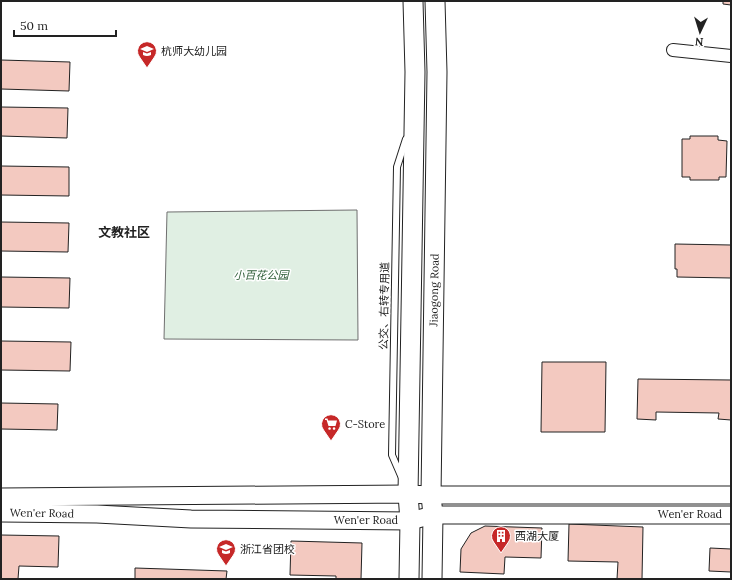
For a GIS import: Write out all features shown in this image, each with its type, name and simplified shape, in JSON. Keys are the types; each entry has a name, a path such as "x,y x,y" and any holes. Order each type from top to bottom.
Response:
{"main road":[{"name":"Jiaogong Road","path":"409,579 410,521 408,494 415,72 413,1"},
{"name":"Jiaogong Road","path":"432,579 433,515 431,495 437,72 435,1"},
{"name":"Wen'er Road","path":"1,497 408,494 731,495"},
{"name":"Wen'er Road","path":"1,513 97,514 191,519 410,521 433,515 731,515"}],"street":[{"path":"673,50 731,56"}],"green space":[{"name":"小百花公园","path":"357,210 358,340 164,339 167,212"}],"building":[{"path":"723,1 731,1 731,5 723,4"},
{"path":"1,60 70,62 69,91 1,89"},
{"path":"1,107 68,108 67,138 1,136"},
{"path":"690,136 718,136 718,140 727,141 726,177 719,177 719,180 690,180 690,177 682,177 682,139 690,139"},
{"path":"1,166 69,167 69,196 1,195"},
{"path":"1,222 69,223 68,252 1,251"},
{"path":"675,244 731,245 731,278 677,277 677,269 675,269"},
{"path":"1,277 70,278 69,308 1,307"},
{"path":"1,341 71,342 70,371 1,370"},
{"path":"542,362 606,362 605,432 541,432"},
{"path":"638,379 731,380 731,420 718,419 719,413 656,412 656,420 637,419"},
{"path":"1,403 58,404 57,430 1,429"},
{"path":"569,524 643,527 642,579 617,579 618,562 568,561"},
{"name":"西湖大厦","path":"485,526 542,528 541,558 505,557 504,574 460,572 461,549 471,533"},
{"path":"1,535 59,536 58,567 19,566 18,579 1,579"},
{"path":"291,541 362,543 361,579 336,579 336,576 290,575"},
{"path":"710,548 731,549 731,572 709,571"},
{"path":"135,568 227,571 226,579 135,579"}],"place":[{"name":"杭师大幼儿园","path":"147,68"},
{"name":"C-Store","path":"331,441"},
{"name":"西湖大厦","path":"501,553"},
{"name":"浙江省团校","path":"226,566"}],"district":[{"name":"文教社区","path":"124,232"}]}
